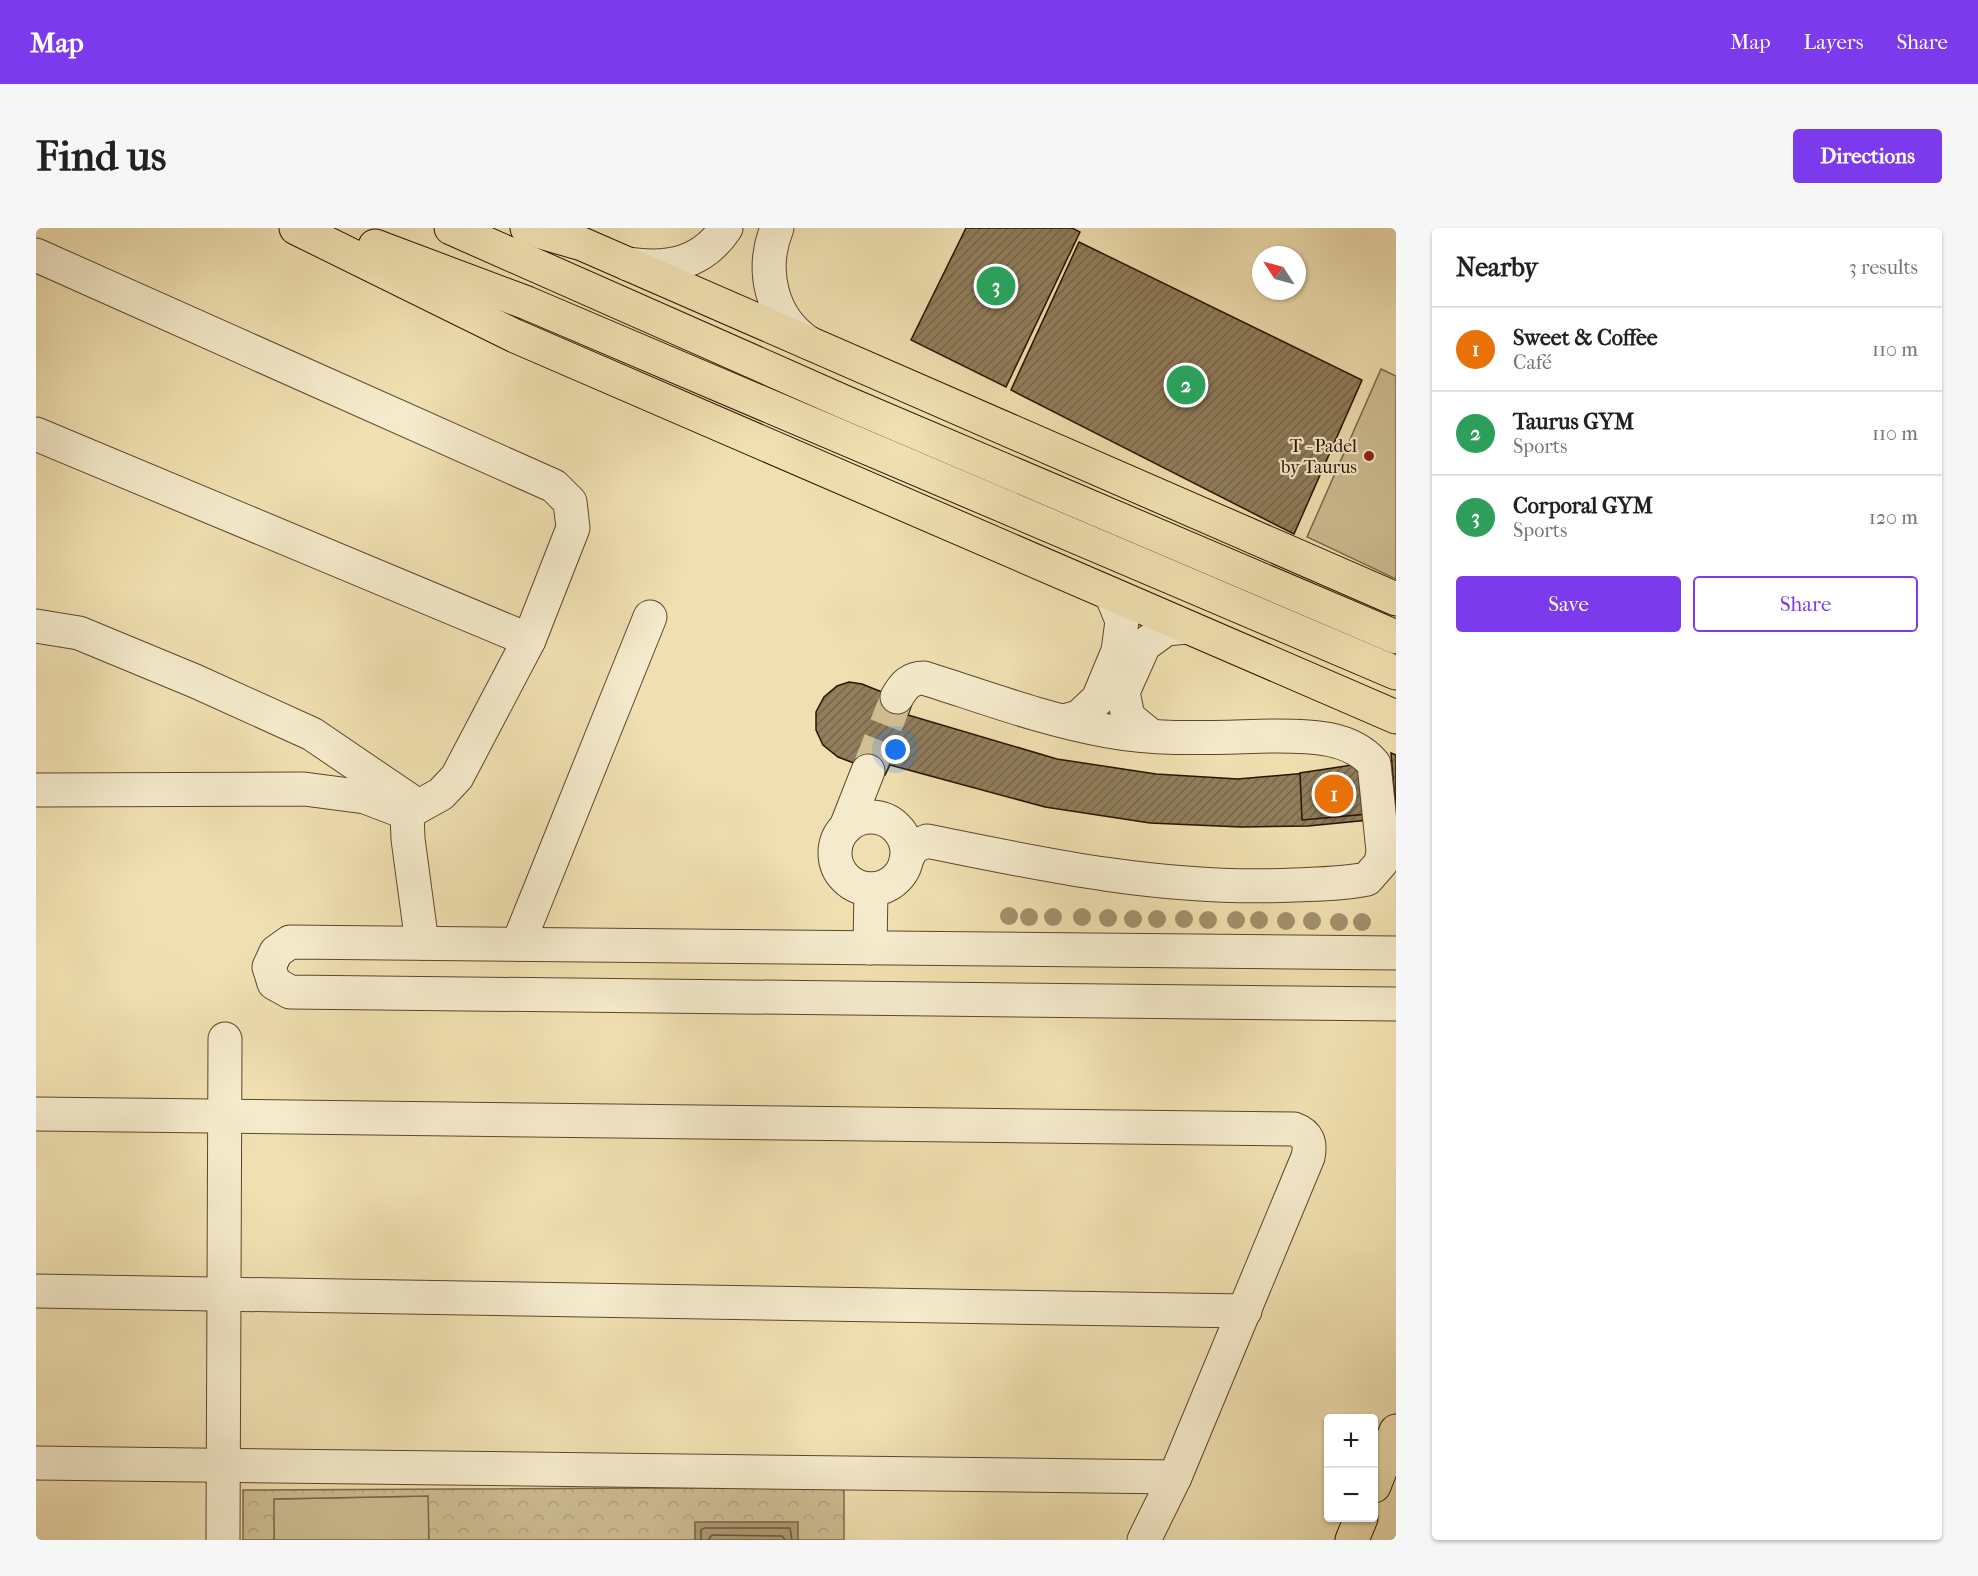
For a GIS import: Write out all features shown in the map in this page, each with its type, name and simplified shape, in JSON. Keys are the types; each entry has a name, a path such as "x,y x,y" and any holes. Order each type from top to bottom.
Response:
{"main road":[{"path":"296,228 514,336 1396,717"},
{"path":"326,228 527,303 1396,674"},
{"path":"451,228 842,401 1396,637"},
{"path":"527,228 582,244 1396,599"},
{"path":"1378,1476 1393,1439 1396,1413"}],"street":[{"path":"624,263 654,268 676,265 695,258 726,228"},
{"path":"777,228 770,287 776,308 791,329 815,347"},
{"path":"36,255 554,486 570,502 573,528 529,640 457,777 441,794 413,809 365,797 313,790 36,789"},
{"path":"36,434 529,640"},
{"path":"1064,721 1079,717 1098,699 1118,651 1122,621 1111,594"},
{"path":"519,944 650,617"},
{"path":"36,626 78,633 195,681 312,734 413,809 422,943"},
{"path":"1150,735 1128,717 1123,692 1144,645 1154,635 1166,629 1186,627"},
{"path":"868,771 846,827 838,837 835,849 838,867 848,881 871,889 894,881 914,847 927,841 1059,869 1144,880 1240,888 1355,882 1367,879 1381,863 1383,851 1374,764 1362,753 1335,741 1309,736 1150,735 1109,731 1064,721 924,678 915,678 909,682 897,697"},
{"path":"846,827 866,817 888,822 904,837 906,860"},
{"path":"870,948 871,889"},
{"path":"1396,953 290,942 282,945 271,958 270,975 281,989 290,992 1396,1004"},
{"path":"223,1540 225,1039"},
{"path":"36,1114 1294,1129 1306,1136 1309,1143 1308,1157 1245,1311 1144,1540"},
{"path":"36,1291 1245,1311"},
{"path":"36,1462 1174,1476"}],"green space":[{"name":"T - Padel by Taurus","path":"1381,369 1396,376 1396,579 1307,537"},
{"path":"844,1487 844,1540 429,1540 428,1496 274,1499 274,1540 243,1540 243,1490"},
{"path":"429,1496 429,1540 274,1540 273,1499"}],"water":[{"path":"695,1522 798,1522 798,1540 695,1540"}],"building":[{"path":"966,228 1072,228 1080,232 1006,387 911,340"},
{"path":"1079,242 1362,380 1294,534 1011,390"},
{"path":"849,682 862,684 912,704 908,715 1057,759 1156,774 1238,779 1364,768 1369,820 1308,826 1241,827 1150,823 1045,807 890,765 885,775 838,757 823,745 816,730 816,712 824,697 837,686"},
{"path":"1391,753 1396,755 1396,814"},
{"path":"1365,763 1368,814 1302,820 1300,773"}],"tunnel":[{"path":"868,771 897,697"}],"place":[{"name":"Corporal GYM","path":"996,286"},
{"name":"Taurus GYM","path":"1186,385"},
{"name":"T - Padel by Taurus","path":"1369,456"},
{"name":"Sweet & Coffee","path":"1334,794"}]}
